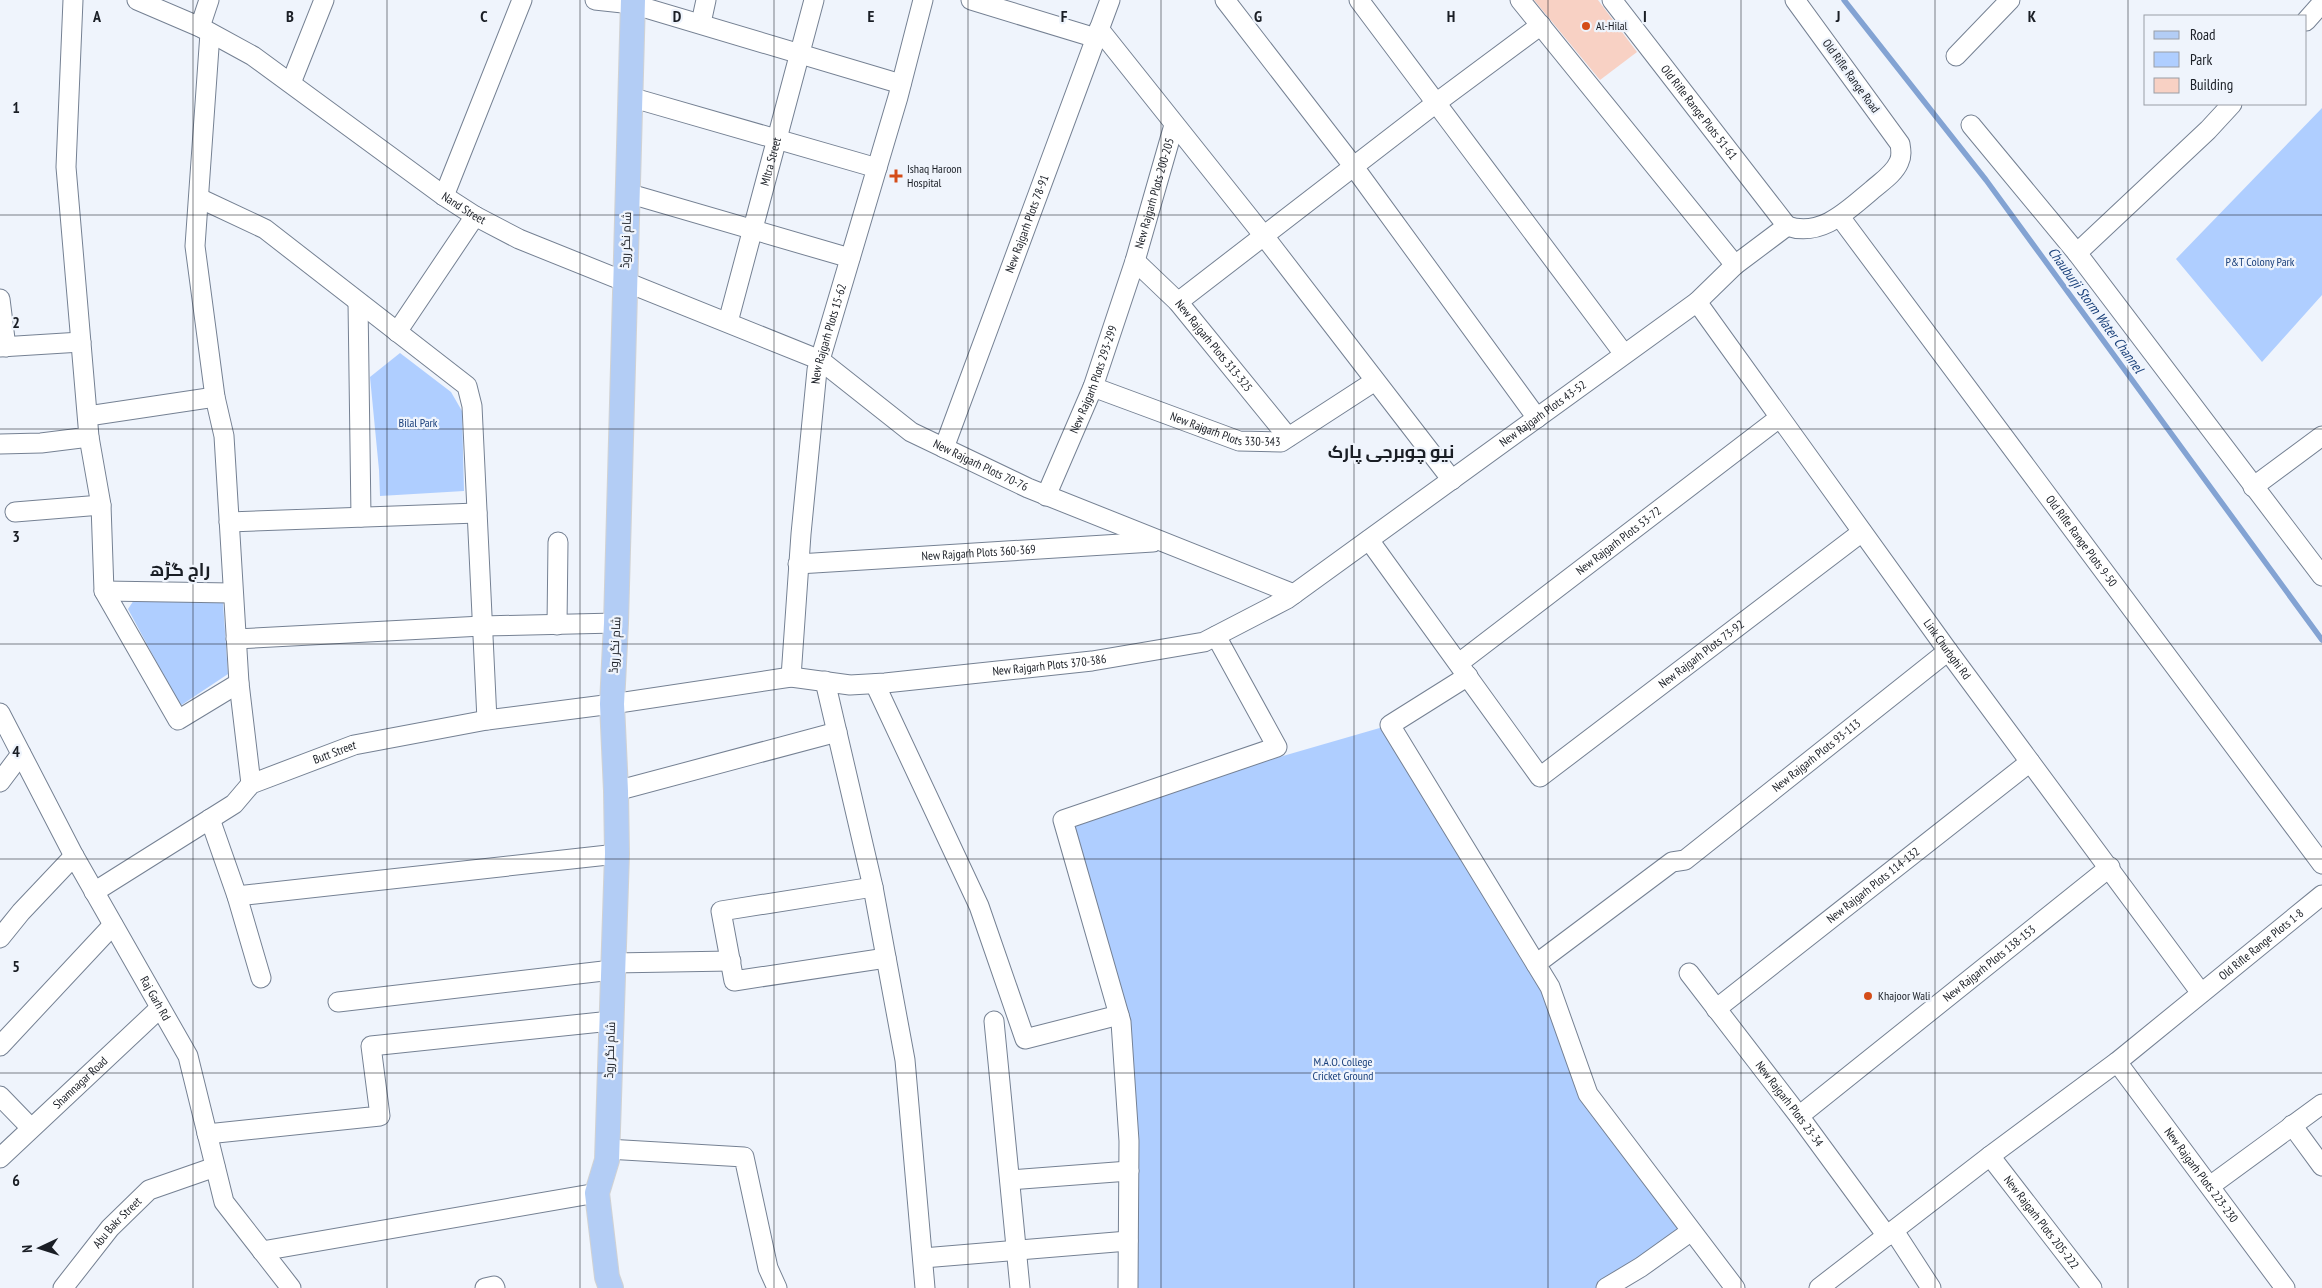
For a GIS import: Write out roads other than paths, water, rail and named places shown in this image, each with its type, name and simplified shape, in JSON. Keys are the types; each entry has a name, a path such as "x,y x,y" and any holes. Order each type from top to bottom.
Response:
{"main road":[{"name":"شام نگر روڈ","path":"611,1288 607,1277 597,1193 607,1160 616,854 616,791 612,704 616,623 632,2"}],"street":[{"path":"74,0 66,167 89,437 101,505 104,592 178,720 239,683"},
{"name":"Nand Street","path":"137,0 205,30 253,56 444,196 475,216 519,239 820,360"},
{"path":"209,0 205,30 195,246 215,397 224,436 232,593 239,683 251,784"},
{"path":"291,84 324,0"},
{"path":"444,196 522,0"},
{"path":"595,0 632,2 901,84"},
{"path":"700,23 706,0"},
{"name":"MItra Street","path":"728,322 814,0"},
{"name":"New Rajgarh Plots 15-62","path":"791,677 798,564 818,370 901,84 923,0"},
{"path":"970,0 1097,34 1174,124 1264,236 1452,480"},
{"name":"New Rajgarh Plots 78-91","path":"944,448 1110,0"},
{"path":"1225,0 1354,168 1537,418"},
{"path":"1359,0 1624,354"},
{"path":"1520,0 1735,265"},
{"name":"Old Rifle Range Plots 51-61","path":"1612,0 1787,226"},
{"name":"Old Rifle Range Road","path":"1795,0 1900,144 1902,154 1894,170 1840,217"},
{"path":"1956,56 2010,0"},
{"path":"2307,20 2322,3"},
{"path":"1178,302 1540,25"},
{"path":"630,98 877,168"},
{"path":"2077,253 2208,130 2231,105"},
{"name":"New Rajgarh Plots 200-205","path":"1135,261 1174,124"},
{"path":"1971,126 2077,253 2253,487 2318,563"},
{"path":"627,194 850,258"},
{"path":"198,198 265,229 467,386 472,406 487,720"},
{"path":"397,332 475,216"},
{"path":"1787,226 1807,229 1840,217"},
{"name":"Old Rifle Range Plots 9-50","path":"1840,217 2322,864"},
{"name":"New Rajgarh Plots 43-52","path":"1294,594 1697,302 1735,265 1787,226"},
{"name":"New Rajgarh Plots 313-325","path":"1135,261 1178,302 1288,438"},
{"name":"New Rajgarh Plots 293-299","path":"1046,496 1093,387 1135,261"},
{"path":"0,299 3,347 81,342"},
{"path":"358,302 361,517"},
{"name":"Link Churbghi Rd","path":"1697,302 1948,651 2110,867 2201,993"},
{"name":"New Rajgarh Plots 70-76","path":"820,360 910,432 1046,496 1294,594"},
{"name":"New Rajgarh Plots 330-343","path":"1093,387 1239,441 1281,442 1375,380"},
{"path":"88,416 215,397"},
{"name":"New Rajgarh Plots 53-72","path":"1536,964 1390,725 1779,418"},
{"path":"2253,487 2322,436"},
{"path":"0,444 42,443 89,437"},
{"path":"15,512 101,505"},
{"path":"229,522 477,513"},
{"name":"New Rajgarh Plots 73-92","path":"1463,669 1540,777 1862,532"},
{"path":"1369,540 1463,669"},
{"name":"New Rajgarh Plots 360-369","path":"798,564 1159,541"},
{"path":"558,542 558,625"},
{"path":"104,592 232,593"},
{"name":"New Rajgarh Plots 370-386","path":"612,704 791,677 850,685 875,684 1092,661 1204,642 1294,594"},
{"path":"236,639 482,626 616,623"},
{"path":"1128,1288 1129,1141 1119,1015 1062,820 1277,747 1216,636"},
{"name":"New Rajgarh Plots 93-113","path":"1536,964 1672,862 1685,860 1948,651"},
{"path":"824,681 873,887 906,1060 925,1288"},
{"path":"875,684 979,906 1025,1039 1119,1015"},
{"name":"Butt Street","path":"94,892 234,804 251,784 354,745 487,720 612,704"},
{"name":"Raj Garh Rd","path":"0,713 74,856 188,1056 224,1202 291,1288"},
{"path":"616,791 837,732"},
{"path":"0,782 22,754"},
{"name":"New Rajgarh Plots 114-132","path":"1716,1009 2030,762"},
{"path":"210,819 237,896 261,978"},
{"path":"237,896 616,854"},
{"path":"0,938 21,912 74,856"},
{"name":"New Rajgarh Plots 138-153","path":"1800,1116 2110,867"},
{"path":"873,887 721,911 734,980 886,958"},
{"name":"Old Rifle Range Plots 1-8","path":"1819,1288 1990,1156 2117,1062 2322,895"},
{"path":"0,1046 113,925"},
{"path":"338,1002 612,967 731,961"},
{"path":"1536,964 1550,987 1588,1094 1734,1288"},
{"name":"New Rajgarh Plots 23-34","path":"1689,973 1931,1288"},
{"name":"Shamnagar Road","path":"0,1158 160,1008"},
{"path":"207,1134 380,1116 371,1046 611,1021"},
{"path":"994,1021 1018,1251 1020,1288"},
{"name":"New Rajgarh Plots 223-230","path":"2117,1062 2285,1288"},
{"path":"0,1096 31,1128"},
{"path":"2210,1186 2322,1104"},
{"path":"2292,1125 2322,1166"},
{"path":"607,1149 744,1157 768,1268 777,1288"},
{"name":"New Rajgarh Plots 205-222","path":"1990,1156 2092,1288"},
{"name":"Abu Bakr Street","path":"63,1288 110,1228 150,1190 215,1166"},
{"path":"1010,1180 1129,1171"},
{"path":"262,1251 597,1193"},
{"path":"1606,1288 1641,1267 1690,1232"},
{"path":"923,1258 1128,1242"},
{"path":"485,1288 494,1286 495,1288"}],"waterway":[{"name":"Chauburji Storm Water Channel","path":"1844,0 1986,180 2322,640"}],"place":[{"name":"Al-Hilal","path":"1586,26"},
{"name":"Ishaq Haroon Hospital","path":"896,176"},
{"name":"Khajoor Wali","path":"1868,996"}],"district":[{"name":"نیو چوبرجی پارک","path":"1391,452"},
{"name":"راج گڑھ","path":"180,570"}],"park label":[{"name":"P&T Colony Park","path":"2260,262"},
{"name":"Bilal Park","path":"418,423"},
{"name":"M.A.O. College Cricket Ground","path":"1343,1069"}]}
